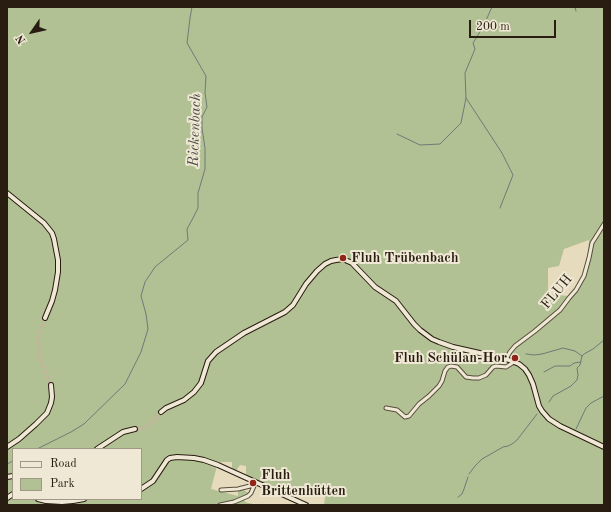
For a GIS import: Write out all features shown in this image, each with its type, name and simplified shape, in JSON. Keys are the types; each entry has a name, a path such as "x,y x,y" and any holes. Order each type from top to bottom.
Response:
{"main road":[{"path":"7,193 44,223 52,233 54,239 58,260 58,272 52,301 45,318"},
{"path":"161,412 166,408 184,400 194,392 201,383 208,361 216,352 244,333 289,309 317,271 325,264 336,260 343,260 352,263 375,286 396,301 414,324 432,339 453,348 506,359 522,367 529,375 542,412 549,419 560,426 604,447"},
{"path":"7,447 19,439 47,413 52,397 51,385"},
{"path":"98,448 123,432 135,429"},
{"path":"142,488 153,480 170,458 194,458 218,465 255,484 306,505"},
{"path":"42,500 62,502 78,500"}],"street":[{"name":"FLUH","path":"506,359 515,346 560,310 576,290 584,276 591,245 604,224"},
{"path":"386,408 400,411 405,417 409,416 419,404 439,386 448,367 457,367 466,377 479,378 486,375 493,367 506,367 514,362"},
{"path":"221,490 238,489 255,484"},
{"path":"220,505 248,496 255,484"}],"green space":[{"path":"7,7 604,7 604,505 324,505 325,497 312,492 293,492 290,488 285,493 250,478 246,474 246,466 240,465 236,471 232,468 232,462 218,462 211,489 238,496 238,491 244,490 248,493 244,497 245,502 257,505 7,505","holes":["589,240 585,268 580,282 575,290 568,296 548,294 548,268 559,266 564,249"]}],"waterway":[{"name":"Rickenbach","path":"39,448 84,424 125,384 141,352 148,329 141,296 145,282 155,267 188,240 187,229 198,208 198,193 205,169 205,148 202,117 207,107 205,93 206,76 187,43 192,7"},
{"path":"397,134 420,145 440,144 461,123 466,98 465,73 475,49 473,43 483,27 492,7"},
{"path":"575,7 576,11"},
{"path":"466,98 502,153 513,175 500,208"},
{"path":"549,402 553,396 571,386 577,380 577,368 580,365 582,356 604,340"},
{"path":"526,354 542,354 563,348 575,351 582,356"},
{"path":"544,372 555,366 570,366 574,363 581,362"},
{"path":"576,429 586,408 591,403 604,396"},
{"path":"469,474 482,459 517,440 537,414"},
{"name":"Rickenbach","path":"7,464 12,462"},
{"path":"458,497 462,494 468,477"}],"tunnel":[{"path":"45,318 38,343 40,359 51,385"},
{"path":"135,429 143,428 149,425 161,412"}],"place":[{"name":"Fluh Trübenbach","path":"343,258"},
{"name":"Fluh Schülan-Hor","path":"515,358"},
{"name":"Fluh Brittenhütten","path":"253,483"}]}
